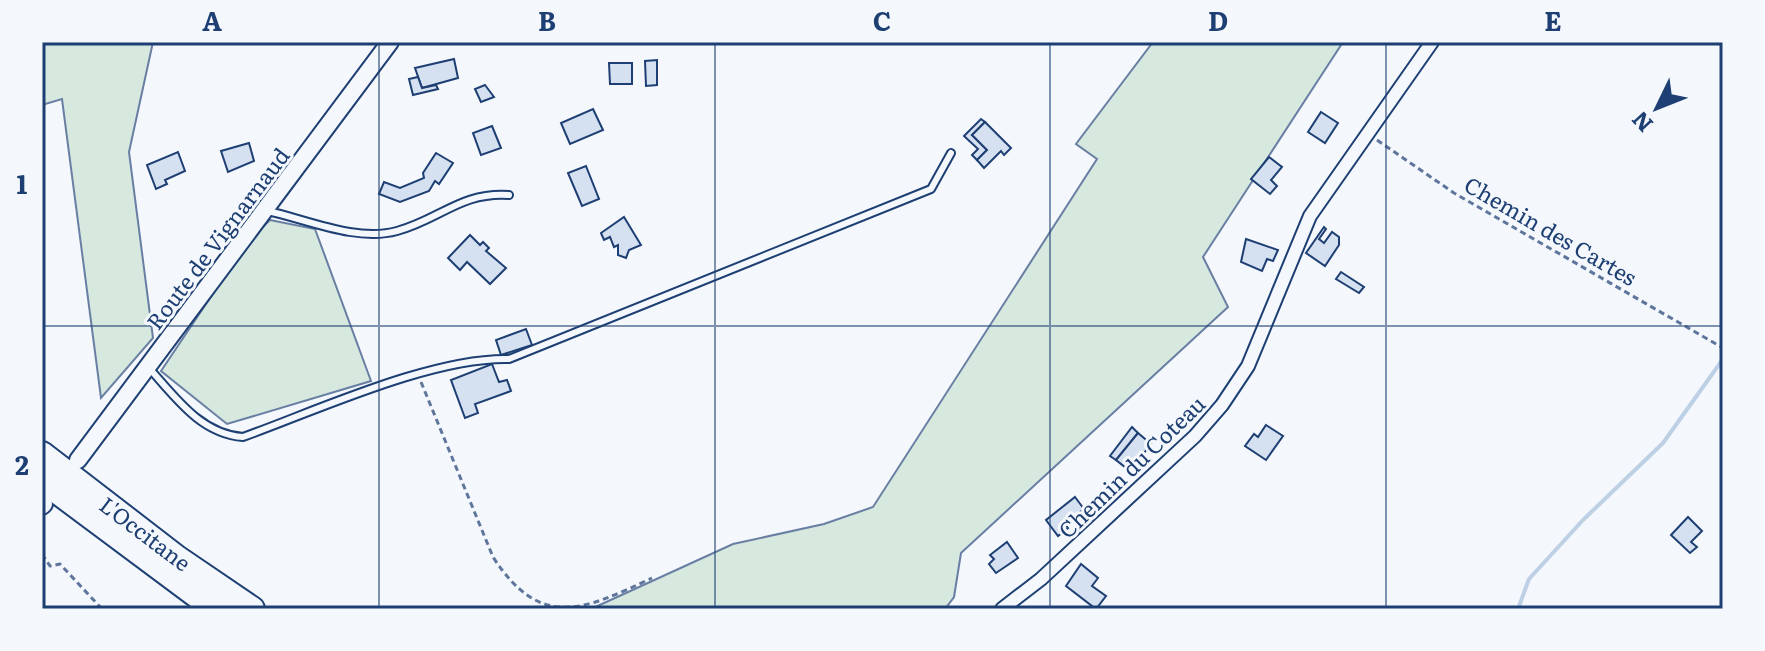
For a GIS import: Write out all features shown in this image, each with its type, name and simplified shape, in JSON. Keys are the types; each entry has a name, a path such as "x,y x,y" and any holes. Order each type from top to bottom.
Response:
{"highway":[{"name":"L'Occitane","path":"42,454 177,558 252,609"},
{"name":"L'Occitane","path":"43,497 215,609"}],"street":[{"name":"Route de Vignarnaud","path":"78,460 390,42"},
{"name":"Chemin du Coteau","path":"1002,609 1041,579 1195,436 1222,405 1248,366 1310,216 1432,42"}],"lane":[{"path":"148,367 193,416 221,435 243,437 418,375 478,358 509,359 921,193 938,182 951,153"},
{"path":"265,210 370,234 397,231 481,193 509,195"}],"path":[{"name":"Chemin des Cartes","path":"1366,133 1454,193 1723,348"},
{"path":"418,375 493,557 507,579 523,594 542,606 578,608 652,578"},
{"path":"42,554 50,566 60,564 102,609"}],"shaded area":[{"path":"42,42 153,42 129,152 153,338 101,398 62,99 42,105"},
{"path":"1153,42 1343,42 1203,257 1228,307 961,553 954,597 945,609 591,609 733,544 824,524 873,507 1097,159 1076,144"},
{"path":"270,220 315,229 371,381 227,424 161,371 249,240"}],"building":[{"path":"454,59 458,78 422,88 415,68"},
{"path":"657,60 657,85 646,86 645,61"},
{"path":"609,63 632,63 632,84 610,84"},
{"path":"418,77 422,88 436,85 438,89 413,95 409,79"},
{"path":"485,85 494,97 481,102 475,89"},
{"path":"593,109 603,130 570,144 561,123"},
{"path":"1321,112 1338,123 1325,143 1308,132"},
{"path":"981,119 985,122 972,135 987,150 977,160 972,155 978,149 964,136"},
{"path":"985,122 1011,148 1004,155 1001,151 984,168 977,160 987,150 972,135"},
{"path":"492,126 501,148 481,155 473,133"},
{"path":"249,143 254,161 228,172 221,151"},
{"path":"178,152 185,171 165,180 167,184 156,189 147,165"},
{"path":"436,153 453,163 439,184 435,181 429,191 400,202 379,194 384,182 400,188 424,178 423,173"},
{"path":"1269,157 1282,167 1271,180 1277,186 1270,194 1251,179"},
{"path":"586,166 599,199 582,206 568,173"},
{"path":"624,217 641,245 629,250 626,258 618,255 618,245 614,247 610,237 604,240 601,233"},
{"path":"1324,227 1326,229 1319,239 1324,243 1332,232 1339,237 1339,245 1325,266 1306,253"},
{"path":"470,235 480,245 483,242 489,248 486,251 506,268 490,284 467,262 460,270 448,258"},
{"path":"1246,239 1278,250 1273,261 1267,259 1262,271 1241,262"},
{"path":"1341,272 1364,287 1359,293 1336,279"},
{"path":"526,329 532,345 501,355 496,340"},
{"path":"492,364 499,382 507,380 511,391 475,404 478,413 465,418 451,380"},
{"path":"1266,425 1283,436 1266,460 1245,446 1254,434 1258,437"},
{"path":"1132,427 1138,433 1116,460 1110,456"},
{"path":"1138,433 1151,444 1130,471 1116,460"},
{"path":"1075,497 1084,509 1065,524 1068,528 1058,536 1046,520"},
{"path":"1688,517 1702,531 1691,542 1697,547 1690,553 1671,535"},
{"path":"1007,542 1018,558 996,573 989,564 994,559 990,555"},
{"path":"1081,564 1098,578 1092,586 1106,596 1096,609 1066,586"}],"waterway":[{"path":"1518,609 1529,579 1583,520 1663,443 1723,359"}]}
